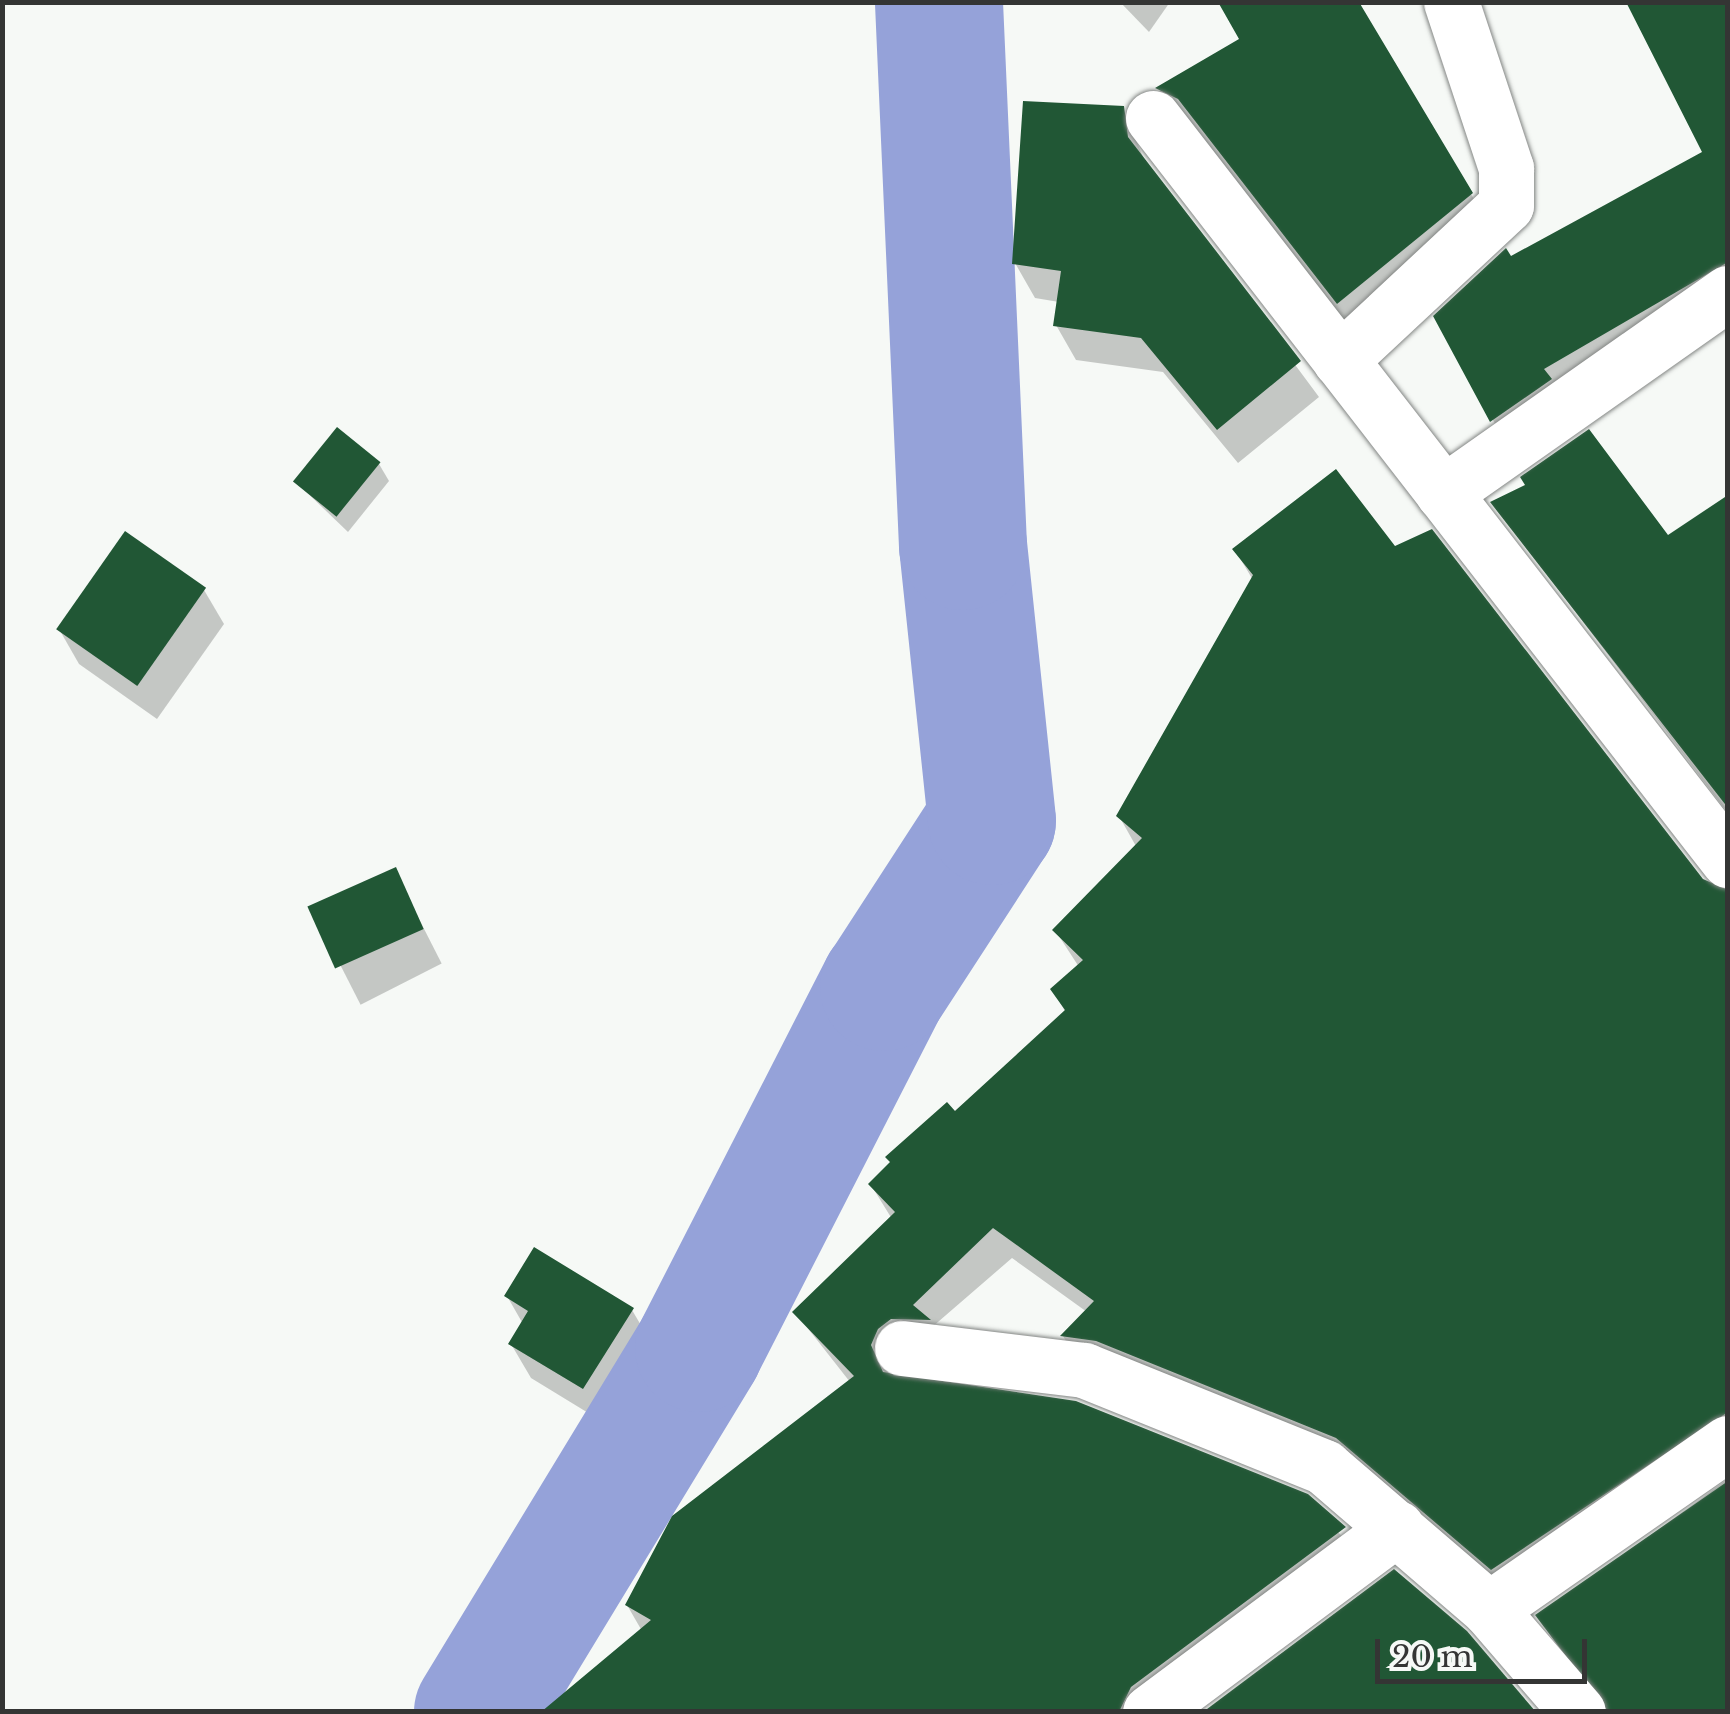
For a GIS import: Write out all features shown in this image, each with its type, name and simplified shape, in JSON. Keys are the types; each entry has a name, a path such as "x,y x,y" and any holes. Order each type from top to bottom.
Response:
{"street":[{"path":"1340,360 1506,205 1506,168 1451,2"},
{"path":"1153,118 1728,860"},
{"path":"1443,492 1728,293"},
{"path":"902,1348 1084,1370 1324,1467 1489,1609 1578,1712"},
{"path":"1489,1609 1728,1443"},
{"path":"1150,1712 1397,1528"}],"building":[{"path":"1218,2 1359,2 1473,193 1337,304 1178,99 1155,88 1239,39"},
{"path":"1626,2 1728,2 1728,262 1544,369 1552,379 1490,422 1433,316 1506,248 1511,256 1702,152"},
{"path":"1023,101 1124,106 1128,137 1301,361 1217,430 1141,338 1053,326 1061,271 1012,264"},
{"path":"337,427 381,462 336,517 293,481"},
{"path":"1589,429 1668,535 1728,495 1728,808 1490,502 1525,485 1520,477"},
{"path":"1336,469 1395,546 1432,529 1703,879 1728,890 1728,1412 1491,1570 1336,1438 1096,1341 1060,1336 1094,1301 993,1228 913,1305 931,1320 891,1319 878,1329 871,1345 883,1372 1076,1401 1308,1494 1346,1527 1131,1687 1119,1712 541,1712 651,1620 625,1605 672,1516 854,1376 792,1312 895,1212 868,1184 890,1162 885,1157 947,1102 955,1111 1065,1010 1050,989 1083,960 1052,930 1142,838 1116,816 1253,575 1232,549"},
{"path":"125,531 206,588 137,686 56,629"},
{"path":"396,867 424,929 335,969 307,906"},
{"path":"534,1247 634,1308 583,1389 508,1344 528,1311 504,1296"},
{"path":"1728,1481 1728,1712 1608,1712 1535,1615"},
{"path":"1394,1569 1467,1631 1536,1712 1203,1712"}],"waterway":[{"path":"478,1712 699,1348 884,987 992,821 963,546 939,2"}]}
